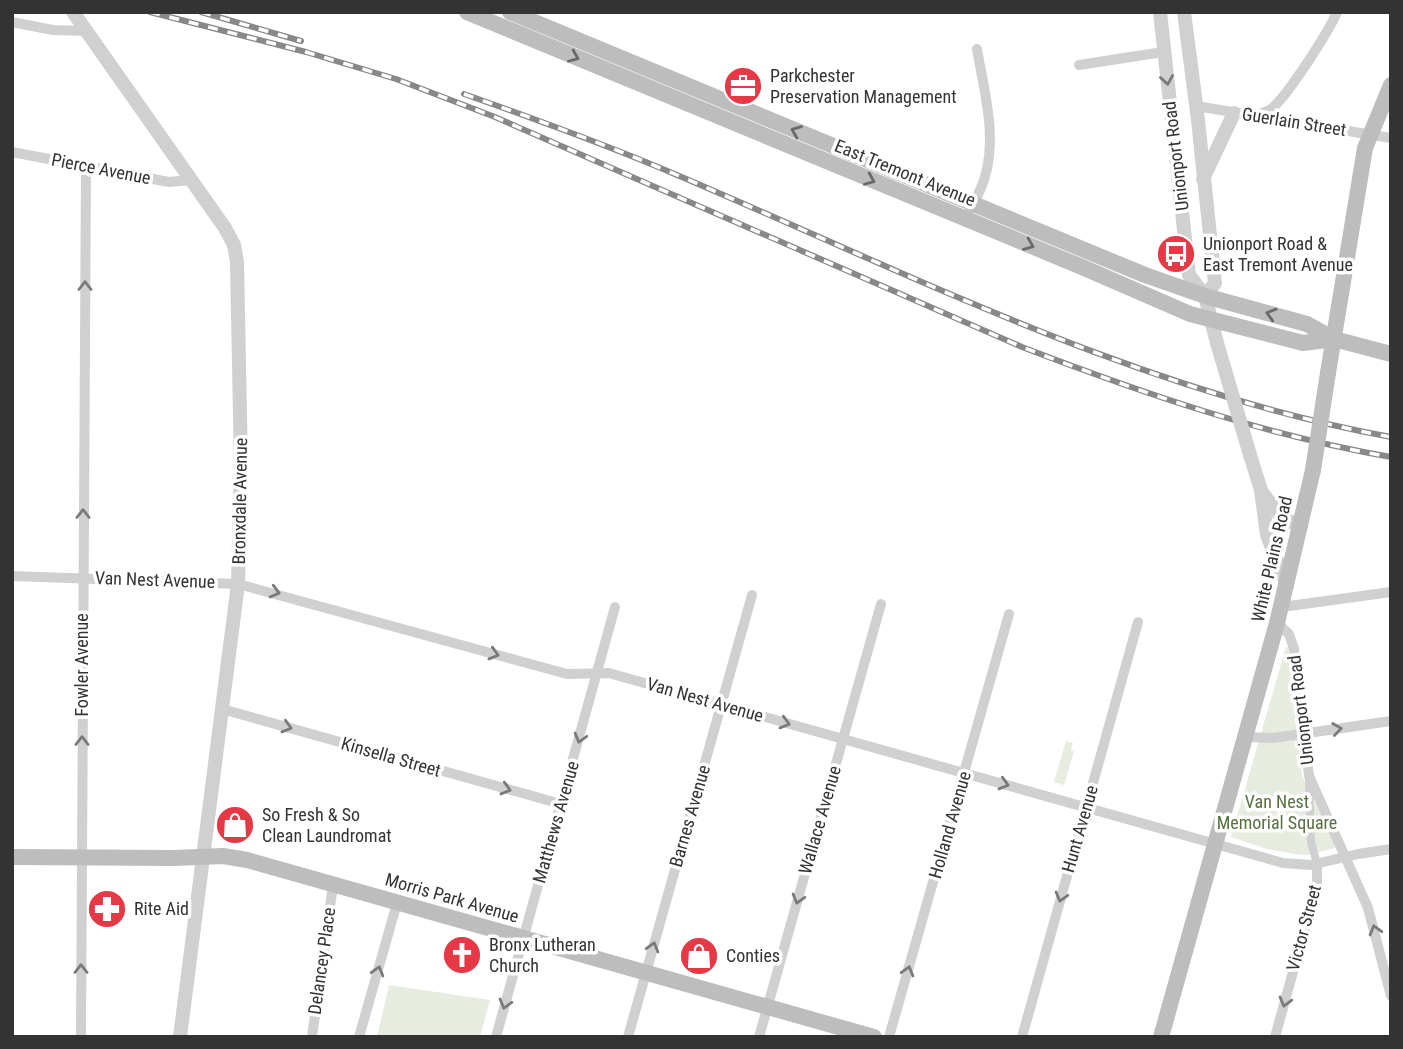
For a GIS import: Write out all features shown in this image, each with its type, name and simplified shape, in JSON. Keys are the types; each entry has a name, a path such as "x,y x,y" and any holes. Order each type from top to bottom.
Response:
{"main road":[{"name":"East Tremont Avenue","path":"467,12 518,22 969,212 1190,314 1303,343 1334,339"},
{"name":"White Plains Road","path":"1161,1037 1280,615 1313,470 1365,148 1391,85"},
{"name":"East Tremont Avenue","path":"969,212 1205,296 1307,324 1334,339 1391,354"},
{"name":"Morris Park Avenue","path":"12,857 223,856 247,860 874,1037"}],"street":[{"name":"Bronxdale Avenue","path":"73,12 230,236 237,262 241,466 238,584 180,1037"},
{"name":"Unionport Road","path":"1160,12 1189,275 1205,296 1261,490 1267,535 1287,586"},
{"name":"Unionport Road","path":"1184,12 1215,283 1205,296"},
{"path":"1253,116 1269,110 1280,99 1331,26 1337,12"},
{"path":"12,22 53,30 86,31"},
{"path":"969,212 984,180 990,145 977,49"},
{"path":"1079,65 1163,52"},
{"name":"Guerlain Street","path":"1196,106 1391,138"},
{"path":"1203,180 1234,113"},
{"name":"Pierce Avenue","path":"12,152 169,182 191,180"},
{"name":"Fowler Avenue","path":"80,1037 86,166"},
{"name":"Unionport Road","path":"1261,490 1282,518 1301,526"},
{"name":"Van Nest Avenue","path":"12,576 238,584 567,674 609,673 1291,865 1317,864 1391,849"},
{"path":"1280,615 1391,592"},
{"name":"Barnes Avenue","path":"628,1037 752,595"},
{"name":"Wallace Avenue","path":"759,1037 881,604"},
{"name":"Matthews Avenue","path":"496,1037 615,607"},
{"name":"Holland Avenue","path":"890,1037 1009,614"},
{"name":"Unionport Road","path":"1280,615 1294,649 1309,776 1372,919 1391,996"},
{"name":"Hunt Avenue","path":"1021,1037 1138,622"},
{"name":"Kinsella Street","path":"222,709 561,804"},
{"path":"1245,737 1265,739 1391,721"},
{"name":"Victor Street","path":"1275,1037 1317,885 1317,864 1311,842 1309,776"},
{"name":"Delancey Place","path":"312,1037 333,885"},
{"path":"359,1037 397,903"}],"green space":[{"name":"Van Nest Memorial Square","path":"1286,647 1289,648 1302,775 1335,845 1335,848 1307,855 1267,849 1231,837"},
{"path":"1066,741 1073,743 1071,750 1074,751 1064,785 1054,782"},
{"path":"389,985 490,1000 480,1037 377,1037"}],"railway":[{"path":"150,12 306,52 396,79 495,117 1022,347 1112,380 1250,425 1391,457"},
{"path":"201,12 301,41"},
{"path":"464,94 651,164 939,289 1116,360 1206,391 1298,417 1391,437"}],"place":[{"name":"Parkchester Preservation Management","path":"743,86"},
{"name":"Unionport Road & East Tremont Avenue","path":"1176,254"},
{"name":"So Fresh & So Clean Laundromat","path":"235,825"},
{"name":"Rite Aid","path":"107,909"},
{"name":"Bronx Lutheran Church","path":"462,955"},
{"name":"Conties","path":"699,956"}]}
